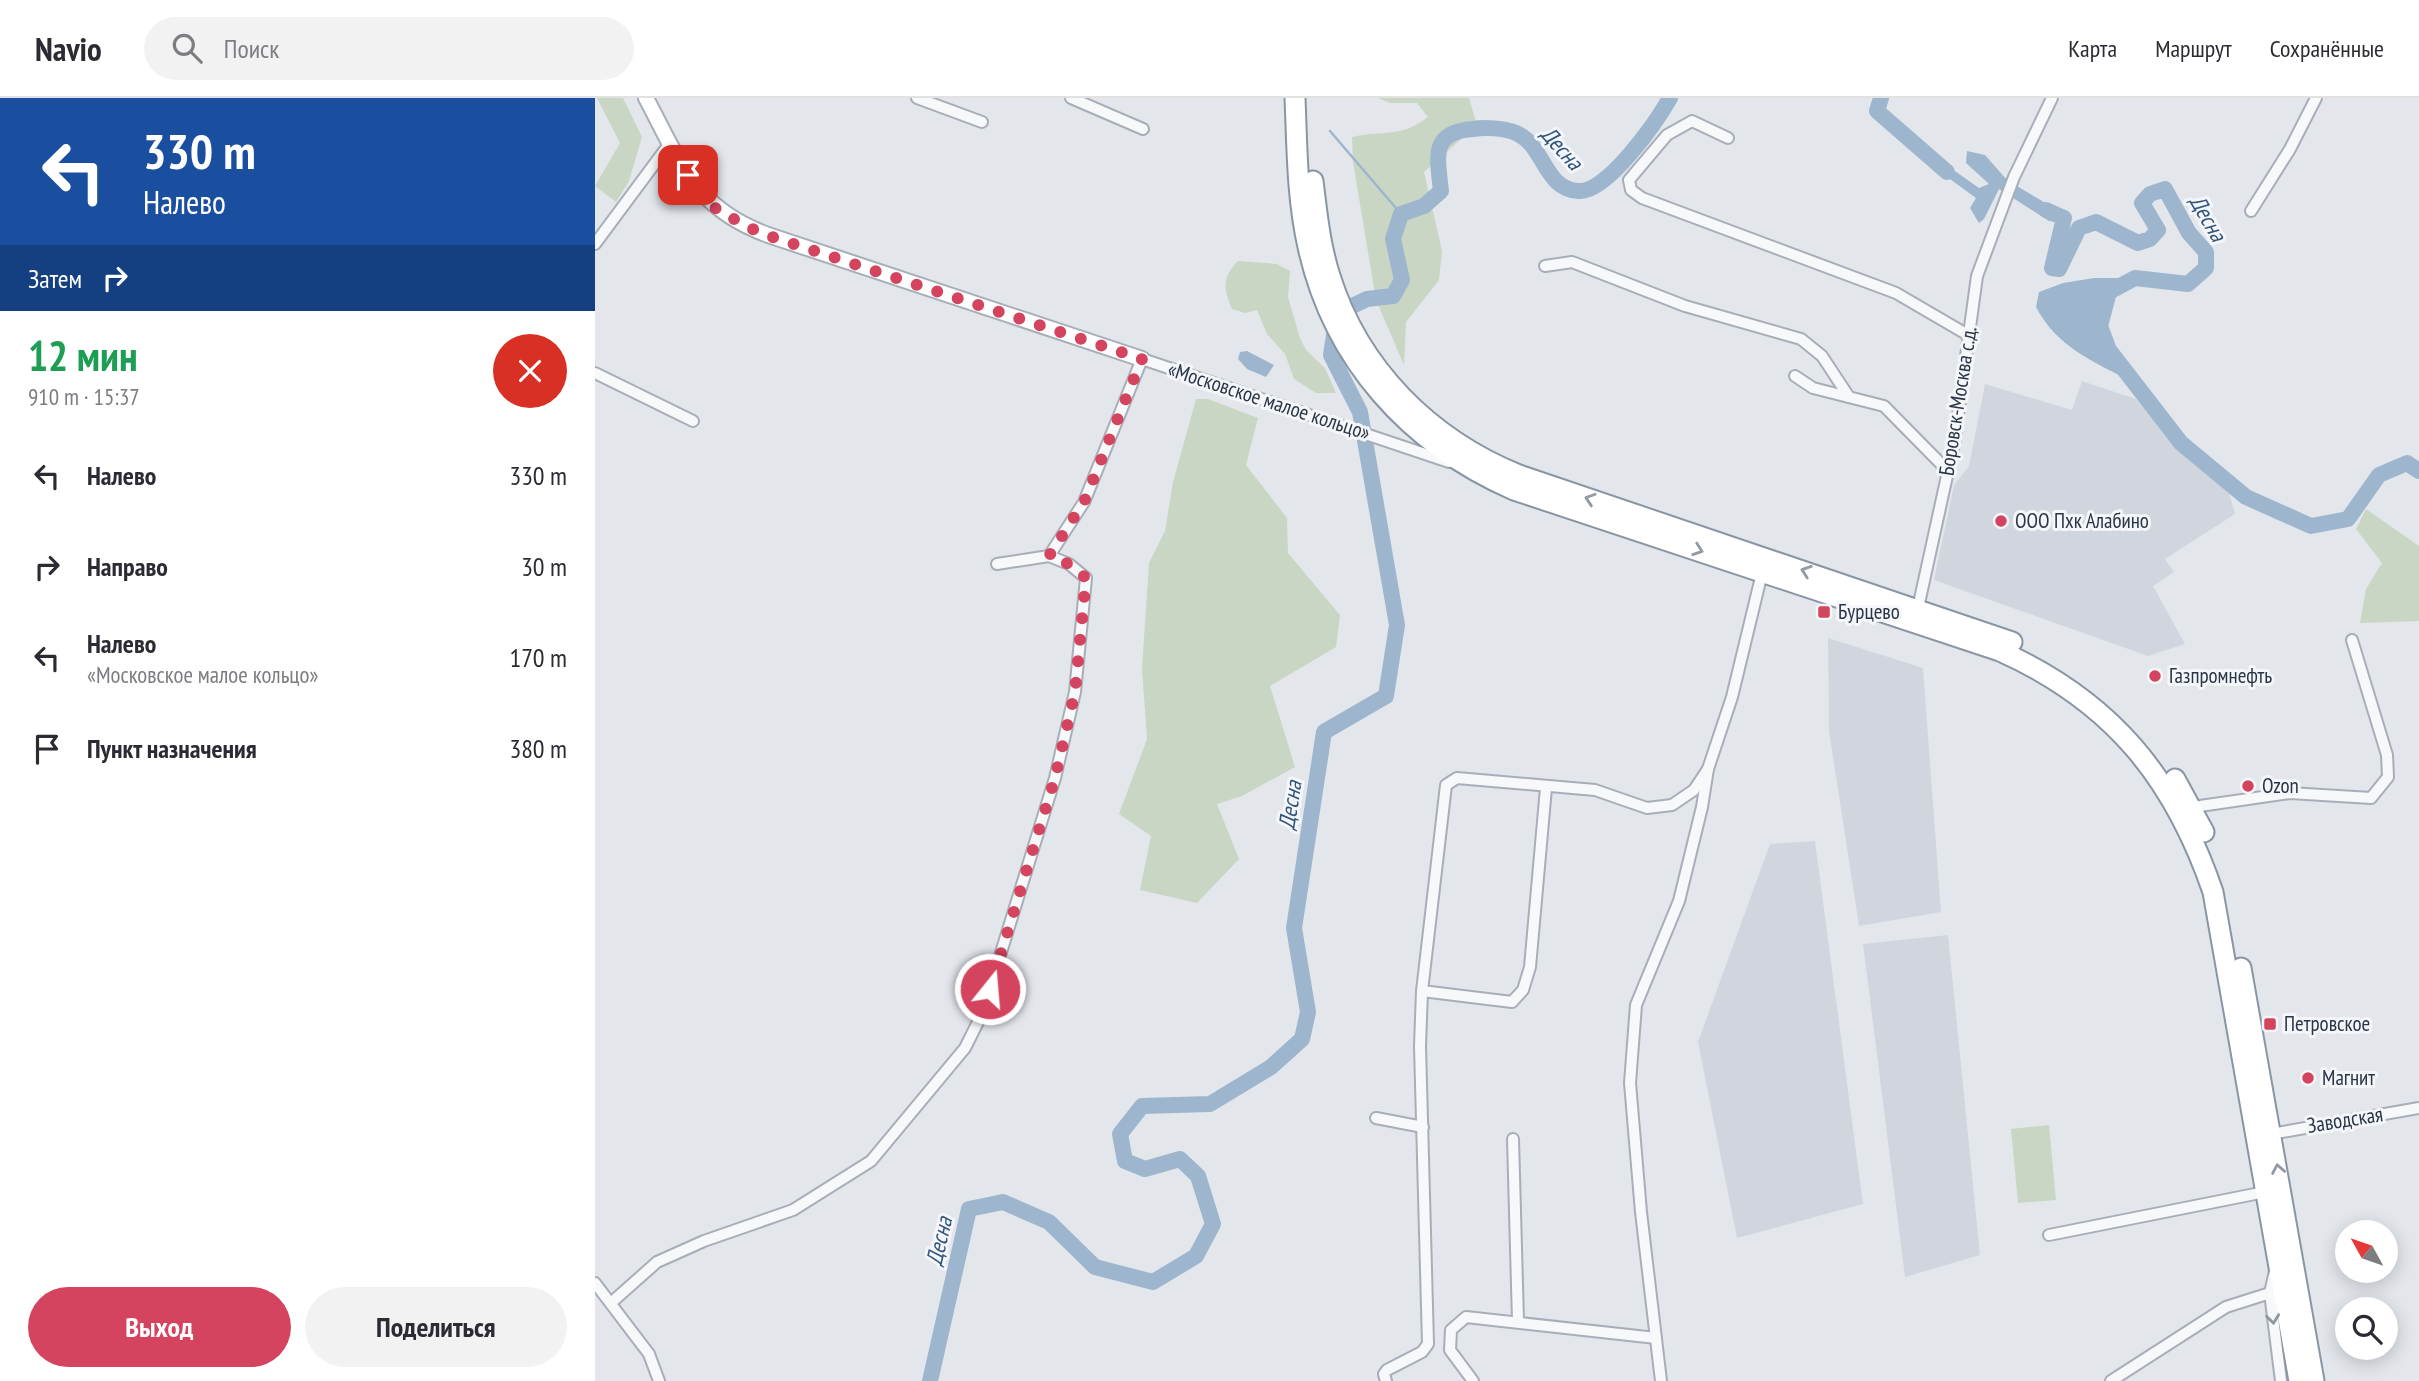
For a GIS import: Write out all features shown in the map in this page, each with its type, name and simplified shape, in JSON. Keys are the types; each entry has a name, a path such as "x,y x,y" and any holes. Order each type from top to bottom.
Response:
{"highway":[{"path":"1295,98 1314,244"},
{"path":"1307,98 1317,281 1339,335 1377,392 1410,416 1472,470 1514,490 1963,638 2022,661 2089,703 2140,753 2186,822 2213,892 2299,1381"},
{"path":"1410,416 1519,475 2013,642 2047,659 2094,691 2150,745 2193,807 2210,843 2227,894 2314,1381"}],"street":[{"name":"«Московское малое кольцо»","path":"646,98 670,143 704,196 723,214 744,226 1472,470"},
{"path":"917,98 982,122"},
{"path":"1071,98 1143,129"},
{"path":"2251,211 2290,149 2316,98"},
{"name":"Боровск-Москва с.д.","path":"1918,608 1948,471 1977,276 2014,177 2050,102"},
{"path":"1728,138 1692,121 1667,135 1629,180 1630,190 1642,198 1733,235 1896,293 1968,335"},
{"path":"595,244 670,143"},
{"path":"1545,266 1571,262 1685,306 1801,339 1822,356 1849,397"},
{"path":"1049,556 1084,502 1142,359"},
{"path":"595,373 693,421"},
{"path":"1795,376 1814,388 1884,406 1948,471"},
{"path":"611,1302 657,1262 704,1241 793,1210 871,1161 965,1048 982,1014 1038,839 1075,692 1086,578 1069,564 1049,556 997,564"},
{"path":"1661,1381 1641,1212 1630,1083 1636,1004 1679,901 1702,807 1708,769 1732,698 1762,573"},
{"path":"2193,807 2290,793 2371,798 2388,777 2386,755 2352,640"},
{"path":"1386,1381 1384,1374 1387,1370 1422,1352 1428,1344 1420,1046 1422,991 1445,785 1457,778 1546,788 1595,790 1647,808 1672,805 1694,790 1708,769"},
{"path":"1422,991 1512,1002 1523,990 1532,951 1546,788"},
{"name":"Заводская","path":"2271,1133 2419,1108"},
{"path":"1376,1118 1423,1127"},
{"path":"1513,1139 1518,1321"},
{"path":"2049,1235 2265,1192"},
{"path":"2286,1216 2299,1243 2323,1381"},
{"path":"2277,1258 2270,1293 2281,1381"},
{"path":"595,1283 649,1353 659,1381"},
{"path":"2111,1381 2226,1307 2270,1293"},
{"path":"1473,1381 1450,1350 1449,1338 1459,1320 1471,1316 1656,1338"}],"shaded area":[{"path":"2082,381 2136,399 2176,447 2228,489 2235,514 2165,559 2174,572 2153,586 2185,644 2148,656 1934,580 1954,485 1969,466 1985,384 2072,410"},
{"path":"1828,638 1923,668 1941,912 1859,926 1829,731"},
{"path":"1815,841 1863,1204 1737,1238 1698,1042 1770,844"},
{"path":"1948,935 1980,1255 1905,1277 1863,944"}],"green space":[{"path":"597,98 623,98 642,137 629,181 616,202 595,186 620,143"},
{"path":"1378,98 1469,98 1477,125 1424,172 1442,251 1439,280 1406,322 1404,365 1376,300 1353,162 1352,137 1401,131 1428,117 1417,103 1390,103"},
{"path":"1238,261 1277,264 1290,271 1288,297 1300,338 1306,350 1325,368 1336,393 1316,393 1294,379 1285,354 1267,334 1257,310 1245,313 1232,309 1226,284 1229,272"},
{"path":"1196,399 1208,399 1258,418 1246,465 1287,518 1288,553 1340,615 1336,647 1270,686 1295,767 1242,796 1217,804 1239,859 1197,903 1140,890 1151,836 1119,814 1147,739 1142,669 1149,563 1165,531 1173,482"},
{"path":"2366,509 2419,546 2419,621 2360,623 2366,589 2382,563 2356,529"},
{"path":"2049,1125 2056,1200 2018,1203 2011,1129"}],"water":[{"path":"1967,151 1985,155 2007,180 2057,210 2064,218 2049,221 1999,189 1984,219 1979,223 1970,208 1976,198 1932,166 1930,158 1935,157 1979,188 1989,184 1966,163"},
{"path":"2094,278 2138,278 2109,292 2100,326 2109,350 2131,381 2065,343 2054,333 2036,307 2039,292 2063,283"},
{"path":"1247,351 1274,365 1266,377 1247,369 1238,359 1240,352"}],"waterway":[{"name":"Десна","path":"930,1381 969,1209 1003,1202 1049,1222 1095,1267 1153,1282 1196,1256 1213,1224 1198,1176 1180,1159 1145,1169 1125,1161 1120,1134 1142,1106 1210,1104 1271,1067 1302,1039 1308,1012 1294,928 1324,732 1386,696 1397,625 1360,412 1331,355 1334,335 1350,307 1367,299 1393,296 1402,280 1393,239 1401,214 1424,206 1441,191 1438,156 1443,140 1459,131 1478,128 1516,133 1533,147 1558,183 1579,191 1590,189 1617,169 1643,138 1670,98"},
{"name":"Десна","path":"1881,98 1877,111 1947,172"},
{"path":"1330,131 1401,214"},
{"name":"Десна","path":"2046,210 2064,218 2052,268 2059,269 2079,228 2096,222 2138,243 2150,239 2158,230 2142,203 2150,194 2165,189 2189,233 2206,252 2206,268 2188,284 2135,278 2109,292 2100,326 2109,350 2181,443 2246,497 2311,526 2348,519 2379,475 2407,463 2419,471"}],"place":[{"name":"ООО Пхк Алабино","path":"2001,521"},
{"name":"Бурцево","path":"1824,612"},
{"name":"Газпромнефть","path":"2155,676"},
{"name":"Ozon","path":"2248,786"},
{"name":"Петровское","path":"2270,1024"},
{"name":"Магнит","path":"2308,1078"}],"route":[{"path":"688,175 717,210 733,221 760,233 1142,359 1109,446 1084,502 1049,556 1069,564 1086,578 1075,692 1038,839 990,989"}]}
